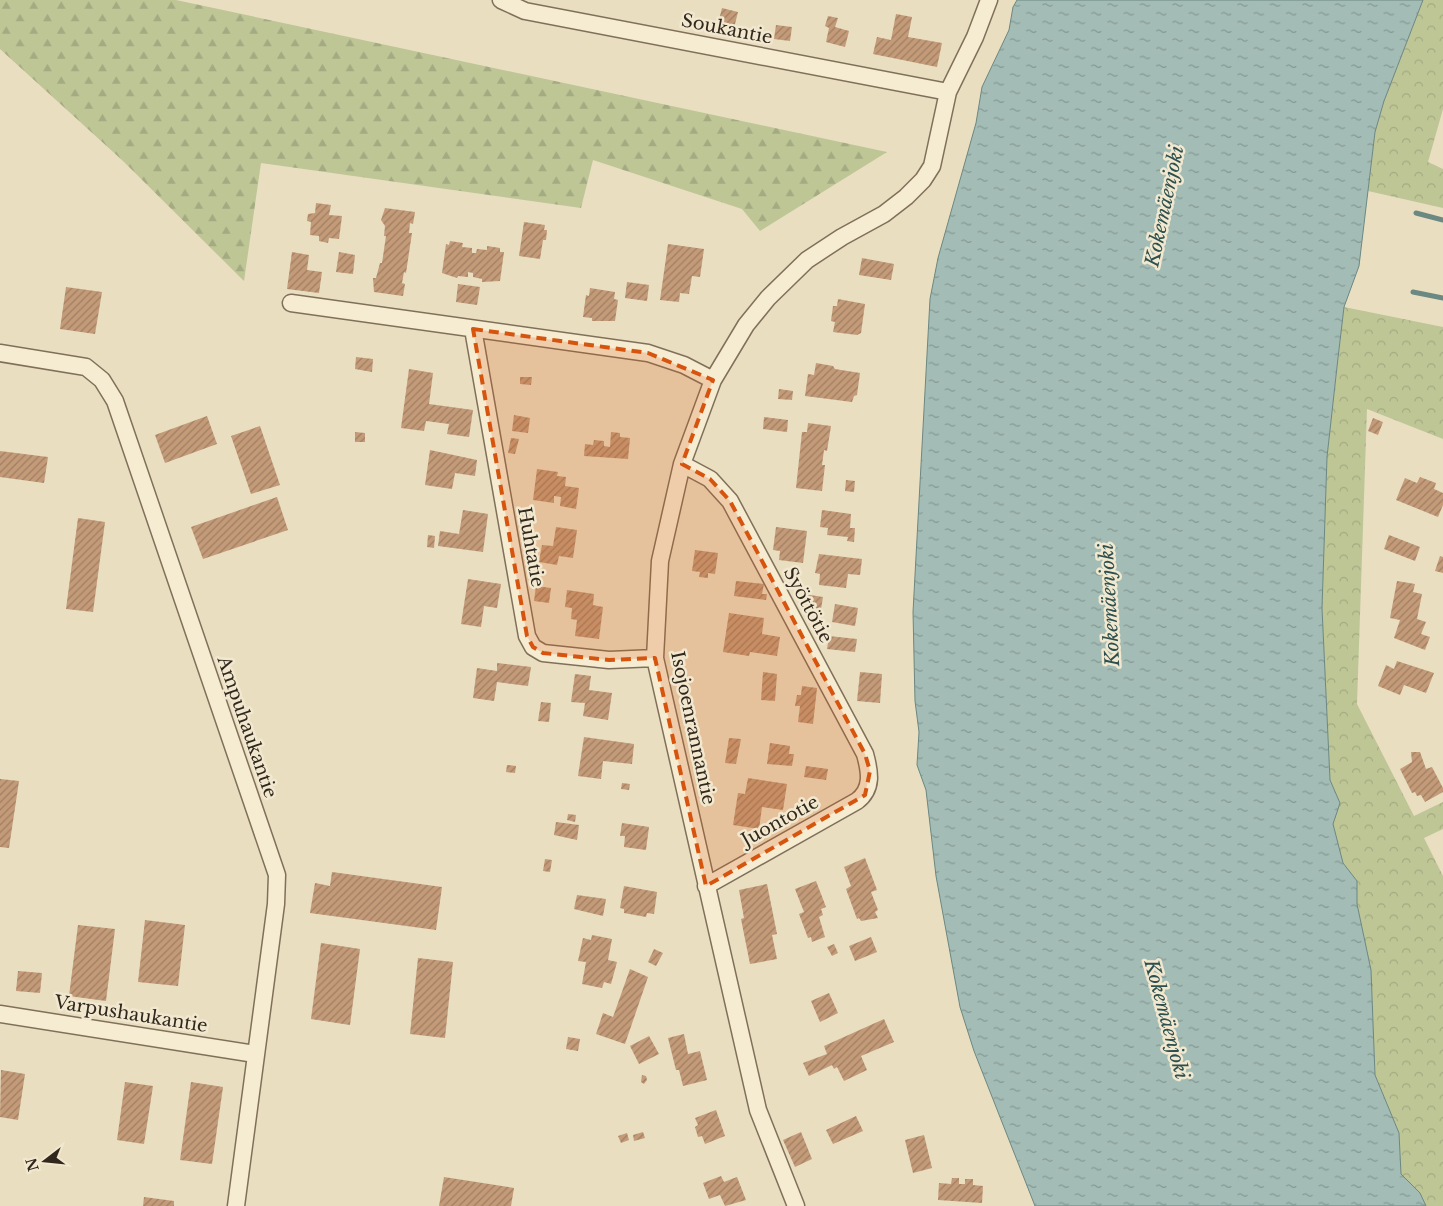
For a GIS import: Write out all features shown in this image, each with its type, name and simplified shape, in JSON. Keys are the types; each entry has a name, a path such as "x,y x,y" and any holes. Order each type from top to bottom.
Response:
{"street":[{"name":"Soukantie","path":"501,0 525,11 948,92"},
{"name":"Isojoenrannantie","path":"796,1206 758,1110 655,658 660,561 682,464 713,380 746,325 768,298 807,260 842,237 884,214 906,197 923,180 932,166 948,92 975,37 989,0"},
{"path":"291,303 648,353 684,365 713,380"},
{"name":"Huhtatie","path":"473,329 527,636 533,647 543,653 609,660 655,658"},
{"name":"Ampuhaukantie","path":"0,353 86,367 102,380 115,401 277,875 276,904 236,1206"},
{"name":"Syöttötie","path":"682,464 710,479 730,501 865,754 870,771 868,786"},
{"name":"Juontotie","path":"706,886 857,801 865,795 868,786"},
{"name":"Varpushaukantie","path":"0,1014 255,1054"}],"highlighted area":[{"path":"473,329 648,353 713,380 682,464 710,479 730,501 865,754 870,771 865,795 706,886 655,658 609,660 543,653 533,647 527,636"}],"green space":[{"path":"0,0 176,0 887,152 760,231 742,209 593,160 581,208 261,163 244,281 123,161 0,49"},
{"path":"1423,0 1443,0 1443,109 1428,162 1443,169 1443,208 1368,191 1375,132 1384,101"},
{"path":"1344,307 1443,327 1443,439 1367,409 1357,704 1414,816 1443,802 1443,829 1424,838 1443,876 1443,1206 1426,1206 1420,1193 1401,1174 1399,1133 1375,1075 1371,970 1357,904 1357,881 1343,863 1332,824 1340,803 1330,780 1322,608 1327,457"}],"water":[{"name":"Kokemäenjoki","path":"1017,0 1423,0 1384,101 1375,132 1359,266 1344,307 1327,457 1322,608 1330,780 1340,803 1333,824 1343,863 1357,881 1357,904 1371,970 1375,1075 1399,1133 1401,1174 1420,1193 1426,1206 1035,1206 974,1051 960,1007 936,876 926,790 917,765 919,732 915,701 913,612 930,299 938,258 976,123 982,87 1009,30 1013,7"}],"building":[{"path":"722,8 738,12 734,28 718,24"},
{"path":"896,14 912,17 908,37 942,43 937,67 873,54 877,37 891,40"},
{"path":"828,16 838,18 835,27 849,31 845,47 826,42 829,28 825,26"},
{"path":"776,25 792,27 790,41 774,39"},
{"path":"316,203 331,205 329,215 342,216 339,239 329,238 328,243 319,241 319,236 310,235 311,222 307,221 308,214 315,213"},
{"path":"385,208 415,212 413,224 410,223 409,233 412,233 406,273 404,272 402,283 405,284 403,296 374,292 373,278 376,278 380,263 382,263 386,236 384,236 385,226 381,220"},
{"path":"524,222 545,225 544,230 547,230 546,240 543,240 540,259 519,256"},
{"path":"450,241 463,243 462,247 472,248 472,253 476,253 477,249 487,250 487,246 500,248 500,252 504,252 500,281 482,282 482,279 473,277 473,273 468,272 468,277 458,276 457,278 442,273 446,244 449,245"},
{"path":"668,244 704,249 700,277 692,276 689,294 680,293 679,302 660,300"},
{"path":"292,252 309,255 307,270 322,272 319,293 287,289"},
{"path":"339,252 355,255 353,274 336,272"},
{"path":"862,258 894,264 891,280 859,275"},
{"path":"627,282 649,285 647,301 625,298"},
{"path":"458,284 480,287 477,305 456,302"},
{"path":"66,287 102,292 95,334 60,329"},
{"path":"590,288 615,292 614,299 618,300 615,321 592,321 592,318 583,317 586,295 589,296"},
{"path":"838,299 865,304 861,333 857,335 833,332 835,322 831,321 833,306 837,306"},
{"path":"356,357 373,359 372,372 355,369"},
{"path":"816,363 833,366 835,369 860,373 857,395 854,396 852,402 805,396 808,374 814,375"},
{"path":"409,369 433,373 429,404 473,410 469,437 447,434 449,424 426,421 424,431 401,428"},
{"path":"520,377 532,377 531,385 520,384"},
{"path":"779,389 793,391 792,400 778,399"},
{"path":"514,415 530,418 528,433 512,431"},
{"path":"207,416 217,444 165,463 155,435"},
{"path":"764,417 788,420 787,432 763,429"},
{"path":"1373,418 1383,422 1378,435 1368,431"},
{"path":"808,423 831,426 827,451 824,450 822,465 825,465 822,491 796,488 802,432 807,432"},
{"path":"260,426 280,485 251,494 231,436"},
{"path":"355,432 365,433 365,442 355,442"},
{"path":"611,432 620,433 620,437 630,438 628,459 584,456 585,444 593,445 594,440 604,441 604,446 610,447"},
{"path":"511,438 519,439 515,454 508,453"},
{"path":"430,450 477,460 475,476 455,473 452,489 425,485"},
{"path":"0,451 48,457 44,483 0,477"},
{"path":"537,469 558,472 557,476 566,477 565,486 579,488 576,509 560,506 561,497 554,496 554,503 533,500"},
{"path":"1420,477 1436,483 1434,489 1443,493 1443,505 1438,517 1396,500 1405,478 1417,483"},
{"path":"846,480 855,481 854,492 845,491"},
{"path":"277,497 288,530 203,559 191,527"},
{"path":"463,510 488,514 483,552 438,546 440,531 459,534"},
{"path":"822,510 851,514 850,528 855,528 854,542 847,541 848,537 827,535 828,528 820,527"},
{"path":"78,518 105,522 93,612 66,609"},
{"path":"556,527 577,530 573,558 559,556 557,565 539,562 542,545 553,546"},
{"path":"776,527 807,531 803,563 779,560 780,551 773,550"},
{"path":"428,535 435,536 434,548 427,547"},
{"path":"1389,535 1420,547 1415,561 1384,549"},
{"path":"695,550 718,553 715,574 708,573 708,578 699,577 700,572 692,571"},
{"path":"819,554 862,559 860,575 848,574 846,588 819,585 820,574 815,573"},
{"path":"1440,556 1443,557 1443,573 1435,571"},
{"path":"468,579 501,584 497,608 484,606 481,627 461,624"},
{"path":"736,581 764,584 762,594 767,594 766,600 734,596"},
{"path":"1397,581 1415,584 1413,592 1422,594 1417,619 1426,622 1421,634 1430,637 1425,650 1394,638 1400,620 1390,618"},
{"path":"536,586 551,588 549,603 534,601"},
{"path":"567,590 594,594 593,605 603,607 599,639 575,636 577,620 571,619 572,608 565,607"},
{"path":"804,594 823,597 821,609 803,606"},
{"path":"835,604 858,608 855,626 832,622"},
{"path":"729,613 764,618 762,634 780,637 777,656 750,652 749,656 723,652"},
{"path":"829,636 857,639 855,652 827,649"},
{"path":"1397,661 1434,673 1426,693 1404,685 1400,695 1378,686 1386,665 1394,669"},
{"path":"497,663 531,667 528,686 497,682 494,701 473,698 477,668 497,671"},
{"path":"763,672 777,674 775,701 761,700"},
{"path":"860,672 882,674 880,703 857,701"},
{"path":"575,674 591,676 589,690 612,693 608,720 583,716 585,703 571,702"},
{"path":"802,686 817,688 813,724 798,722 800,706 795,706 797,695 801,695"},
{"path":"541,702 551,703 549,722 538,721"},
{"path":"584,737 634,744 632,764 603,761 601,779 578,776"},
{"path":"729,738 741,739 736,764 725,763"},
{"path":"770,743 790,746 789,754 794,754 792,766 767,764"},
{"path":"1411,752 1420,752 1426,769 1432,767 1443,788 1443,792 1425,802 1421,795 1417,796 1415,792 1412,793 1400,769 1412,762"},
{"path":"507,765 516,766 515,773 506,772"},
{"path":"806,766 828,769 826,780 804,777"},
{"path":"748,778 787,784 783,810 762,807 759,829 733,825 738,793 745,794"},
{"path":"0,779 19,781 9,848 0,847"},
{"path":"622,783 630,784 629,790 621,789"},
{"path":"568,814 576,815 575,822 567,820"},
{"path":"556,822 579,825 577,840 554,835"},
{"path":"622,823 649,827 646,850 624,847 625,836 620,836"},
{"path":"865,858 877,890 871,892 878,910 875,912 878,918 861,921 859,918 857,919 846,889 851,886 844,867"},
{"path":"545,859 552,860 550,872 543,871"},
{"path":"332,872 442,887 436,930 310,913 315,883 330,886"},
{"path":"816,881 826,907 821,909 823,915 819,917 825,937 812,942 811,937 808,938 799,914 804,912 795,889"},
{"path":"767,884 777,934 772,935 777,959 750,964 741,919 744,918 739,890"},
{"path":"624,886 657,892 654,914 647,913 646,917 624,913 624,909 620,908"},
{"path":"577,895 606,899 603,916 574,909"},
{"path":"145,920 185,925 178,986 138,982"},
{"path":"78,925 115,929 106,1001 69,996"},
{"path":"592,935 612,939 608,960 617,962 611,984 604,982 602,988 582,984 586,962 578,961 583,938 591,940"},
{"path":"871,937 877,952 855,961 849,946"},
{"path":"321,943 360,949 350,1025 311,1019"},
{"path":"834,944 838,953 832,956 827,947"},
{"path":"654,949 663,953 656,966 648,962"},
{"path":"418,958 453,962 445,1038 410,1034"},
{"path":"630,969 648,977 625,1044 596,1034 603,1013 613,1017"},
{"path":"18,971 42,973 40,993 16,991"},
{"path":"829,993 838,1013 820,1022 811,1001"},
{"path":"884,1019 894,1042 861,1056 867,1070 844,1081 837,1067 834,1069 832,1065 809,1076 803,1063 827,1054 824,1046"},
{"path":"684,1034 688,1054 700,1051 707,1080 683,1086 679,1070 676,1070 668,1038"},
{"path":"649,1036 659,1054 639,1064 630,1046"},
{"path":"568,1037 580,1039 578,1051 566,1049"},
{"path":"1,1070 25,1074 18,1120 0,1117"},
{"path":"642,1075 646,1076 647,1080 644,1084 641,1082"},
{"path":"125,1082 153,1086 144,1144 117,1140"},
{"path":"191,1082 223,1087 212,1164 180,1160"},
{"path":"716,1110 725,1136 705,1144 702,1136 698,1137 695,1127 698,1125 695,1118"},
{"path":"856,1116 863,1131 833,1144 826,1130"},
{"path":"643,1132 645,1138 634,1141 633,1135"},
{"path":"801,1132 812,1159 795,1167 783,1140"},
{"path":"627,1133 629,1140 621,1143 618,1136"},
{"path":"924,1135 932,1168 913,1173 905,1140"},
{"path":"721,1176 724,1182 737,1177 746,1200 725,1206 720,1195 709,1199 703,1183"},
{"path":"444,1177 514,1188 511,1206 439,1206"},
{"path":"952,1178 959,1178 959,1184 965,1184 965,1179 973,1179 973,1185 983,1186 982,1203 938,1200 939,1183 951,1184"},
{"path":"144,1197 174,1201 174,1206 143,1206"}],"waterway":[{"path":"1416,213 1443,220"},
{"path":"1413,292 1443,298"}]}
